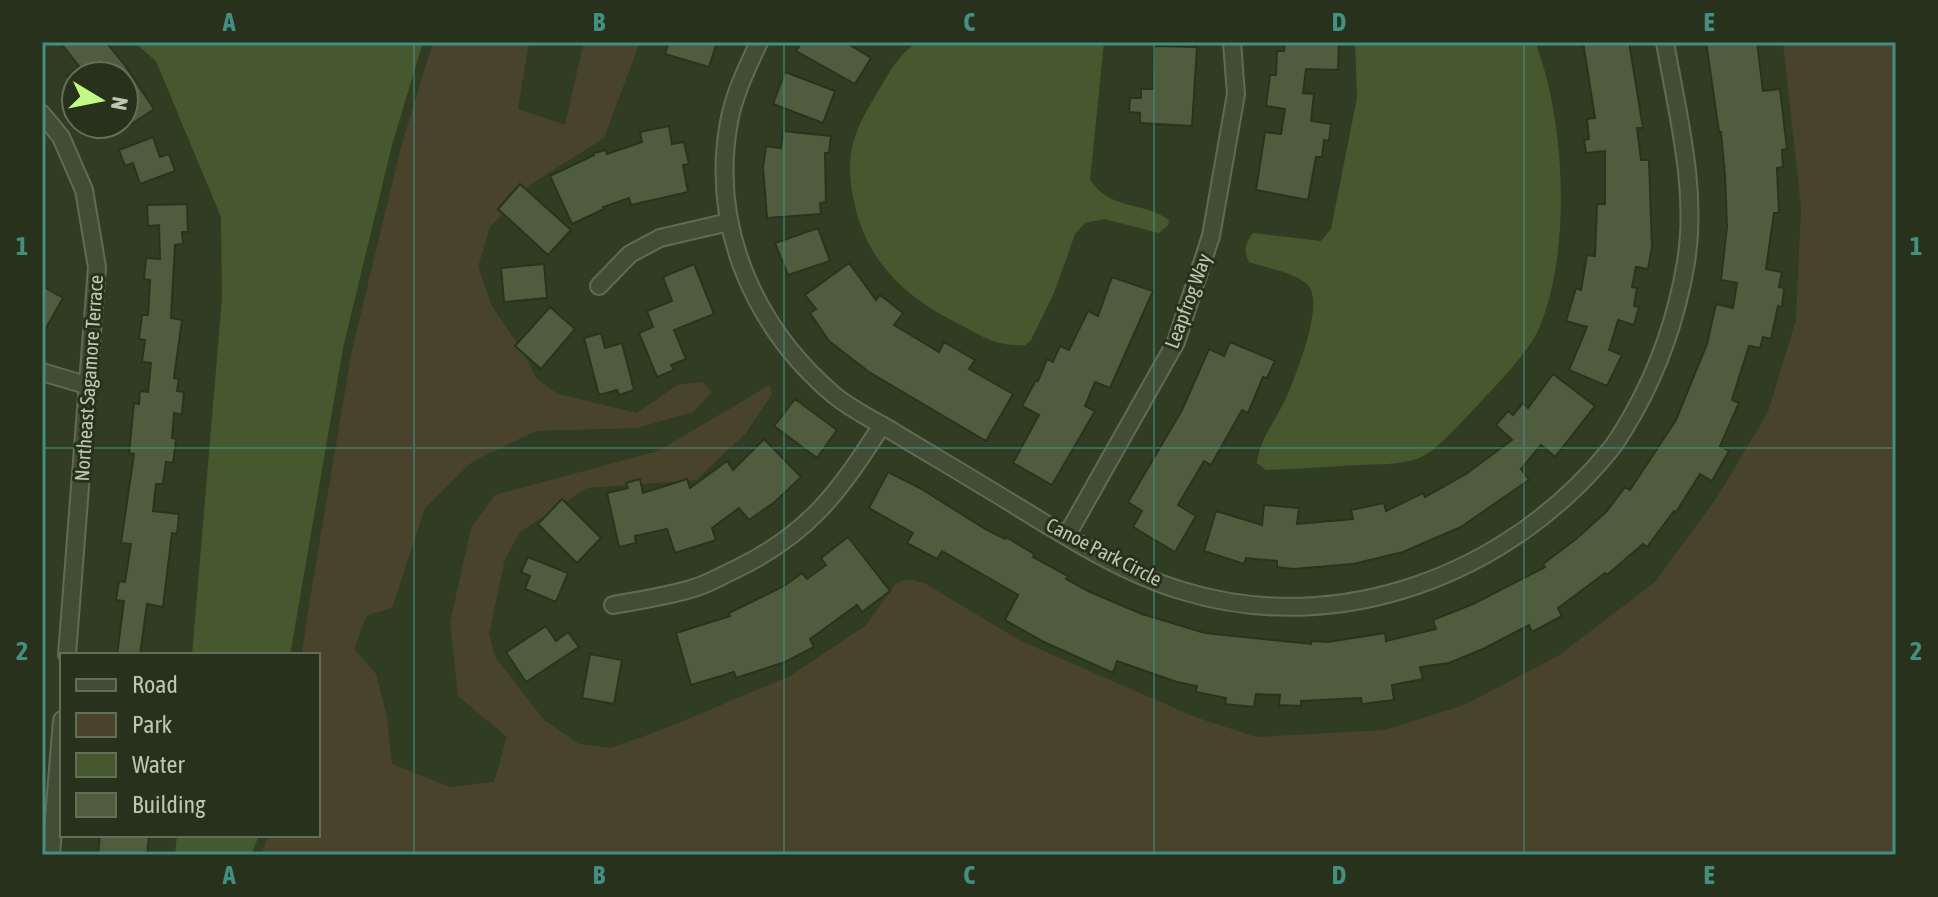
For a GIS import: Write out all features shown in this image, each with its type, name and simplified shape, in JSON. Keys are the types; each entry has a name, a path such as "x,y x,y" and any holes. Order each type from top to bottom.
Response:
{"street":[{"name":"Canoe Park Circle","path":"759,42 740,81 729,122 725,169 729,222 741,265 765,317 802,365 838,398 1136,573 1182,591 1225,601 1283,607 1345,604 1406,590 1472,564 1526,531 1567,496 1613,447 1647,388 1674,322 1687,257 1689,185 1665,42"},
{"name":"Leapfrog Way","path":"1067,535 1176,342 1211,236 1236,94 1232,42"},
{"name":"Northeast Sagamore Terrace","path":"42,114 61,137 84,190 97,267 67,653"},
{"path":"599,286 630,254 660,238 729,222"},
{"path":"42,372 89,386"},
{"path":"613,605 699,587 787,541 813,518 849,476 882,425"},
{"path":"51,855 60,745"}],"green space":[{"path":"433,42 529,42 518,109 565,125 584,42 640,42 604,138 530,185 490,227 478,267 492,306 537,379 558,394 637,413 677,385 703,382 712,392 693,412 637,428 536,431 473,461 425,508 392,608 367,615 354,649 376,674 387,717 392,764 450,787 494,782 507,737 458,696 450,623 471,528 495,495 658,451 770,385 772,394 746,433 696,480 587,488 520,532 505,559 489,634 495,657 544,720 579,744 611,748 790,676 866,625 896,583 909,579 926,584 1021,641 1195,717 1256,737 1385,730 1464,705 1558,656 1655,582 1718,496 1768,412 1796,320 1801,208 1783,42 1896,42 1896,855 261,855 268,837 320,837 320,653 302,653 352,350 401,147"}],"water":[{"path":"134,42 423,42 392,145 343,348 290,653 192,653 222,298 221,217 156,61"},
{"path":"919,42 1104,42 1090,180 1108,197 1169,220 1159,233 1104,219 1085,223 1075,234 1054,293 1031,340 1025,345 990,340 937,312 901,286 875,254 857,214 850,171 857,131 895,64"},
{"path":"1355,42 1535,42 1553,107 1561,181 1557,256 1551,290 1542,321 1522,355 1456,428 1424,456 1395,463 1266,470 1257,463 1259,454 1297,372 1308,338 1312,293 1307,284 1287,273 1249,262 1246,247 1253,233 1321,241 1331,229 1357,98"},
{"path":"177,837 258,837 251,855 175,855"}],"building":[{"path":"60,42 106,42 121,60 74,60"},
{"path":"669,42 717,42 709,67 665,54"},
{"path":"802,42 845,42 871,58 855,84 796,51"},
{"path":"1285,42 1339,42 1338,70 1306,69 1303,93 1314,94 1311,121 1331,124 1329,141 1324,140 1322,157 1316,157 1308,200 1256,190 1265,132 1281,134 1285,109 1266,106 1270,75 1276,75 1277,51 1284,51"},
{"path":"1583,42 1629,42 1643,128 1637,128 1641,160 1649,160 1652,247 1648,269 1636,267 1632,287 1637,288 1634,306 1639,307 1634,325 1618,320 1609,350 1622,355 1607,386 1569,370 1587,327 1566,321 1576,288 1581,290 1587,255 1595,256 1597,204 1605,204 1605,151 1586,153 1584,140 1589,139 1587,119 1595,118"},
{"path":"1706,42 1757,42 1763,91 1780,89 1787,149 1782,150 1783,167 1777,168 1779,213 1774,213 1766,269 1782,272 1779,287 1784,288 1782,307 1778,306 1771,339 1763,337 1760,348 1749,346 1732,400 1739,403 1720,446 1729,451 1712,481 1700,474 1676,512 1647,547 1643,544 1607,575 1605,573 1558,608 1562,616 1532,632 1529,625 1449,663 1420,667 1423,679 1392,685 1394,700 1362,704 1361,698 1301,701 1301,706 1279,705 1280,695 1256,694 1254,707 1225,704 1226,698 1196,692 1197,686 1117,661 1113,673 1044,642 1005,620 1018,595 942,551 937,559 907,543 913,533 869,508 888,472 920,488 985,529 1006,537 1090,592 1142,614 1205,633 1311,644 1311,641 1328,642 1385,633 1386,641 1436,629 1433,620 1473,604 1545,567 1543,564 1607,511 1625,487 1630,490 1676,420 1707,344 1716,304 1733,308 1737,283 1721,280 1727,227 1725,175"},
{"path":"1154,46 1197,47 1192,126 1140,123 1140,113 1129,112 1130,98 1141,98 1141,89 1153,89"},
{"path":"785,72 835,91 823,123 773,104"},
{"path":"140,88 154,109 140,118"},
{"path":"669,126 672,144 684,142 689,164 683,165 688,192 631,205 629,198 603,207 572,224 550,176 594,153 606,150 607,154 642,142 640,132"},
{"path":"783,131 831,136 829,153 825,153 826,202 820,203 821,214 767,218 763,167 766,146 781,148"},
{"path":"153,137 160,157 169,154 175,171 140,184 133,163 125,166 119,150"},
{"path":"520,184 571,230 548,255 498,209"},
{"path":"187,204 188,232 182,232 183,244 175,245 171,318 182,320 174,378 179,379 177,391 184,392 182,414 174,413 172,438 176,439 173,463 166,462 163,484 156,484 153,511 179,514 177,534 172,533 163,607 147,604 140,653 117,653 124,601 116,600 119,581 125,582 131,544 121,543 134,454 129,453 134,403 139,404 140,391 148,392 151,363 142,362 145,340 139,339 142,315 148,315 150,280 144,279 146,258 160,259 159,225 148,226 147,205"},
{"path":"818,228 830,261 788,275 775,243"},
{"path":"849,263 876,300 880,295 903,313 894,325 939,352 944,342 975,360 969,369 1013,394 986,441 869,372 829,341 810,313 816,309 805,295"},
{"path":"544,264 547,298 504,302 501,268"},
{"path":"694,264 714,314 674,330 686,359 671,365 674,370 657,377 639,333 653,327 647,311 672,301 663,277"},
{"path":"1112,277 1153,291 1110,388 1095,382 1085,406 1095,411 1052,485 1013,463 1039,415 1022,406 1047,359 1053,362 1060,346 1069,350 1088,311 1098,316"},
{"path":"42,286 63,298 42,335"},
{"path":"550,307 575,329 541,369 515,346"},
{"path":"601,333 605,348 622,343 634,390 619,395 617,390 599,395 584,338"},
{"path":"1230,342 1275,361 1267,378 1263,377 1248,413 1242,410 1211,465 1204,461 1178,505 1196,516 1175,552 1133,527 1142,511 1128,502 1182,410 1209,349 1224,356"},
{"path":"1553,374 1595,406 1555,457 1541,445 1521,469 1529,480 1461,527 1403,552 1353,564 1293,569 1277,567 1277,561 1246,558 1244,564 1204,551 1216,511 1262,525 1264,505 1299,508 1297,524 1353,519 1351,510 1384,503 1386,511 1423,493 1425,497 1466,474 1512,440 1496,425 1508,411 1513,415 1523,403 1528,408"},
{"path":"795,399 837,430 817,458 774,426"},
{"path":"764,439 801,477 776,501 749,520 739,508 712,528 716,540 675,553 667,529 635,536 636,543 619,547 607,493 628,488 626,483 640,479 643,493 687,479 690,488 727,461 733,470"},
{"path":"562,499 601,538 577,563 538,524"},
{"path":"848,537 890,591 862,612 857,605 810,639 814,647 785,662 736,678 734,672 691,685 676,633 730,616 729,613 784,586 802,573 807,579 826,565 821,558"},
{"path":"528,557 568,573 556,602 525,589 530,576 521,572"},
{"path":"546,626 556,641 568,632 579,647 526,682 506,652"},
{"path":"590,654 622,660 614,704 582,698"},
{"path":"100,837 149,837 147,855 98,855"}]}
